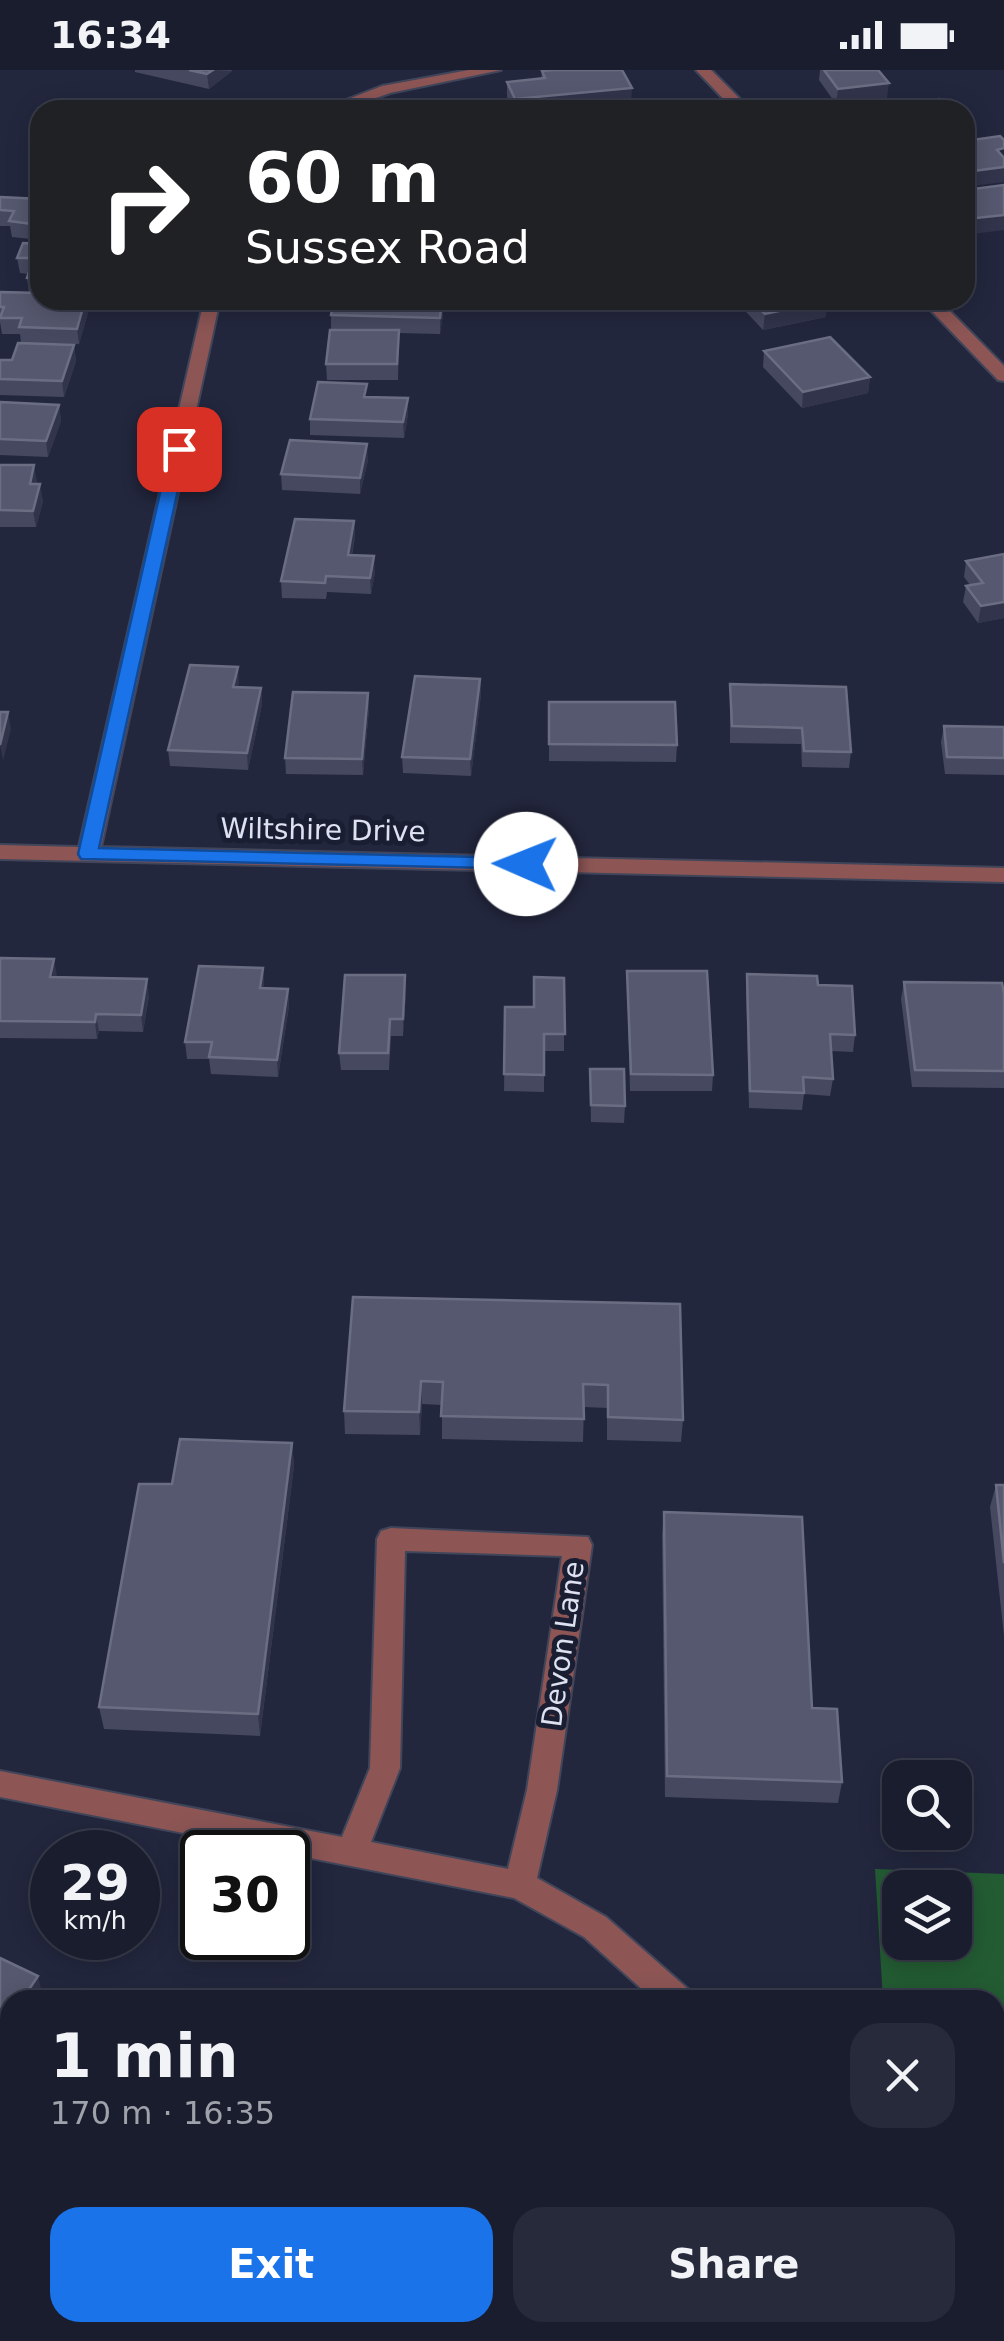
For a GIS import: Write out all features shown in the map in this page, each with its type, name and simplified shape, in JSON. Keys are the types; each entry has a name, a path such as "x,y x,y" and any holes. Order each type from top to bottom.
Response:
{"street":[{"path":"356,100 387,89 494,70"},
{"path":"703,70 732,100"},
{"path":"88,854 210,310"},
{"path":"940,310 1004,376"},
{"name":"Wiltshire Drive","path":"0,852 1004,875"},
{"name":"Devon Lane","path":"352,1850 385,1768 391,1539 578,1545 542,1790 520,1885"},
{"path":"0,1784 520,1885 595,1927 666,1990"}],"green space":[{"path":"875,1869 901,1870 882,1870 882,1960 972,1960 972,1873 1004,1874 1004,1990 882,1990"}],"building":[{"path":"622,70 632,88 515,99 507,82 545,78 542,71"},
{"path":"824,70 878,70 889,83 838,89"},
{"path":"1000,136 1004,148 997,150 1004,158 1004,167 975,171 975,140"},
{"path":"1004,185 1004,215 975,218 975,189"},
{"path":"0,197 30,198 30,224 9,221 14,211 0,210"},
{"path":"23,243 30,243 30,258 17,258"},
{"path":"0,292 30,293 30,310 82,310 77,329 19,327 22,318 0,318 4,307 0,307"},
{"path":"332,310 441,310 440,318 331,315"},
{"path":"330,330 399,330 397,364 326,364"},
{"path":"830,337 870,377 803,392 764,351"},
{"path":"18,343 74,345 62,381 0,379 0,360 12,360"},
{"path":"318,382 367,384 364,397 408,398 403,422 310,419"},
{"path":"0,402 59,405 46,441 0,439"},
{"path":"290,440 367,444 360,478 281,474"},
{"path":"0,465 34,465 30,484 40,484 33,511 0,510"},
{"path":"295,519 354,521 348,555 374,556 370,578 326,576 325,583 281,581"},
{"path":"1004,554 1004,602 981,606 966,586 983,583 966,561"},
{"path":"190,665 238,667 233,687 261,688 247,753 168,750"},
{"path":"415,676 480,679 470,759 402,757"},
{"path":"730,684 846,687 851,752 804,751 802,728 732,726"},
{"path":"293,692 368,693 362,759 285,758"},
{"path":"549,702 675,702 677,745 549,744"},
{"path":"0,712 8,712 0,745"},
{"path":"944,726 1004,727 1004,758 947,757"},
{"path":"0,958 54,959 50,977 147,979 141,1015 96,1014 95,1022 0,1021"},
{"path":"199,966 263,968 260,988 288,989 277,1060 209,1057 212,1042 185,1042"},
{"path":"627,971 707,971 713,1075 631,1074"},
{"path":"747,974 817,976 818,985 852,986 855,1035 830,1034 833,1079 803,1077 804,1093 750,1091"},
{"path":"345,975 405,975 403,1019 390,1019 388,1053 339,1053"},
{"path":"534,977 564,978 565,1034 544,1034 544,1075 504,1074 505,1007 534,1007"},
{"path":"904,982 1002,983 1004,1071 915,1070"},
{"path":"590,1069 624,1069 625,1106 591,1105"},
{"path":"353,1297 680,1304 683,1420 608,1417 608,1385 583,1384 584,1419 441,1416 443,1382 421,1381 419,1412 344,1411"},
{"path":"180,1439 292,1443 258,1714 99,1707 139,1484 172,1484"},
{"path":"996,1485 1004,1485 1004,1563"},
{"path":"664,1512 802,1517 812,1708 837,1709 842,1782 667,1776"},
{"path":"0,1958 38,1976 29,1990 0,1990"}],"route":[{"path":"179,449 88,854 526,864"}]}
